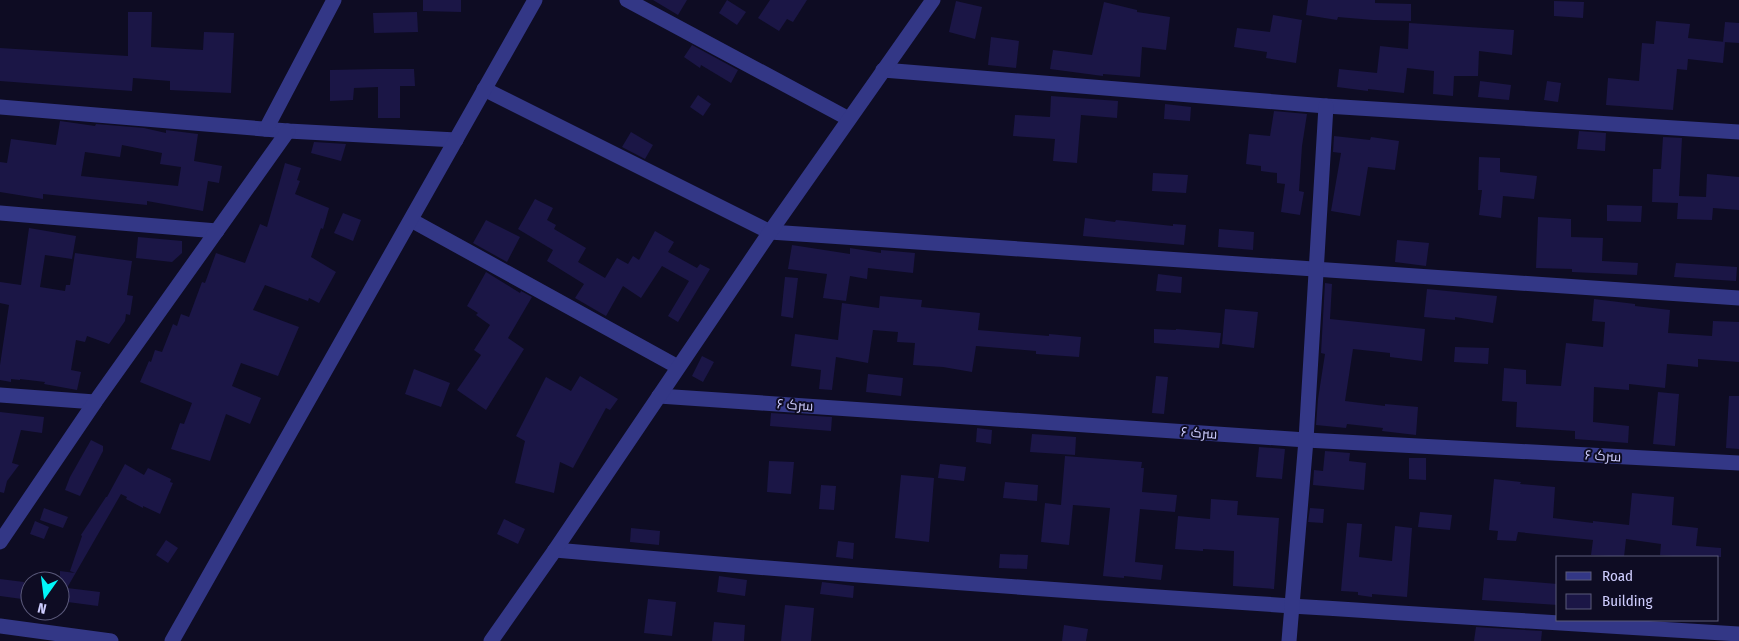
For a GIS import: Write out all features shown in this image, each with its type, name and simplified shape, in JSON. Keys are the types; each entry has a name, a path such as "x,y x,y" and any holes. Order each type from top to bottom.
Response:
{"street":[{"path":"266,129 334,0"},
{"path":"172,641 535,0"},
{"path":"627,0 849,119"},
{"path":"491,641 555,550 770,232 933,0"},
{"path":"883,70 1326,106 1739,132"},
{"path":"484,89 770,232 1739,298"},
{"path":"1290,641 1306,440 1326,106"},
{"path":"0,107 266,129 456,140"},
{"path":"0,542 95,402 288,130"},
{"path":"0,213 216,231"},
{"path":"411,220 678,367"},
{"path":"0,395 95,402"},
{"name":"سرک ۶","path":"659,396 1306,440 1739,463"},
{"path":"555,550 743,567 1292,607 1739,634"},
{"path":"0,626 111,641"}],"building":[{"path":"423,0 461,0 461,12 423,11"},
{"path":"653,0 687,0 678,15"},
{"path":"727,0 746,12 737,25 719,13"},
{"path":"770,0 807,0 793,22 787,19 779,31 758,18"},
{"path":"1308,0 1375,0 1375,3 1411,4 1411,21 1338,17 1337,20 1306,15"},
{"path":"956,1 982,7 975,39 949,32"},
{"path":"1554,1 1584,2 1583,18 1554,16"},
{"path":"1104,2 1137,10 1137,12 1170,17 1166,50 1142,47 1140,77 1103,74 1103,76 1050,69 1053,50 1092,55"},
{"path":"128,12 152,12 151,47 203,50 204,32 234,33 231,93 170,90 170,81 133,78 132,91 0,81 0,48 128,56"},
{"path":"417,12 418,32 374,33 373,13"},
{"path":"1273,15 1302,20 1296,63 1266,58 1267,52 1234,47 1237,28 1270,32"},
{"path":"1656,21 1690,24 1688,38 1725,42 1723,63 1688,59 1687,70 1677,69 1673,110 1606,105 1608,78 1639,81 1642,43 1654,44"},
{"path":"1725,22 1739,23 1739,43 1723,42"},
{"path":"1409,23 1514,30 1512,55 1479,51 1478,76 1454,76 1453,96 1433,94 1434,71 1407,68 1404,93 1337,87 1339,69 1377,73 1380,46 1408,49"},
{"path":"991,37 1019,41 1016,68 988,65"},
{"path":"692,45 738,70 731,83 701,65 700,68 684,57"},
{"path":"414,69 415,86 400,86 400,118 378,118 378,87 354,88 353,100 330,101 330,70"},
{"path":"1480,81 1511,85 1509,100 1478,97"},
{"path":"1547,81 1561,83 1558,102 1544,100"},
{"path":"698,95 711,104 703,116 690,107"},
{"path":"1051,96 1118,101 1117,118 1081,115 1077,163 1053,161 1055,139 1013,136 1015,115 1050,117"},
{"path":"1165,104 1191,107 1190,121 1164,119"},
{"path":"1274,111 1307,114 1302,146 1299,191 1304,192 1300,215 1281,212 1285,184 1277,183 1277,173 1261,171 1261,166 1246,164 1249,134 1270,136"},
{"path":"60,121 95,126 96,124 144,128 166,133 166,130 198,134 194,161 222,166 219,183 208,181 203,211 147,201 147,205 43,194 43,199 0,192 0,162 7,163 11,139 56,145","holes":["122,145 162,153 160,164 181,167 178,186 81,176 85,152 120,157"]},
{"path":"1579,131 1606,133 1605,151 1577,149"},
{"path":"631,132 653,145 645,159 622,147"},
{"path":"1334,136 1370,140 1371,137 1399,141 1395,170 1368,167 1360,216 1331,211 1341,153 1333,152"},
{"path":"1663,137 1682,138 1679,196 1706,197 1707,174 1739,177 1739,210 1713,208 1712,220 1677,219 1678,203 1652,202 1653,169 1661,169"},
{"path":"314,142 346,144 341,161 311,153"},
{"path":"1479,157 1500,158 1500,172 1537,176 1534,199 1503,196 1501,218 1479,215 1482,190 1478,190"},
{"path":"285,163 301,168 297,180 300,181 295,194 329,208 323,229 321,228 311,257 336,272 319,303 309,298 308,301 265,285 253,310 299,327 278,376 241,363 232,386 261,398 250,424 226,414 210,461 171,449 180,423 184,424 192,403 140,382 155,350 162,352 173,324 177,326 181,314 189,317 202,282 205,283 216,253 245,263 260,224 267,227"},
{"path":"1153,173 1188,175 1186,193 1152,191"},
{"path":"535,199 553,208 547,220 556,225 554,229 586,248 578,262 605,278 617,258 628,264 633,256 639,260 655,231 674,242 668,252 697,268 700,264 710,269 678,322 668,316 689,281 662,266 641,298 623,286 606,316 575,298 584,284 547,261 553,250 518,229"},
{"path":"1607,205 1642,206 1641,222 1607,221"},
{"path":"343,213 361,220 353,241 334,233"},
{"path":"1538,217 1571,219 1571,237 1603,238 1602,261 1638,263 1637,275 1572,272 1572,269 1536,268"},
{"path":"1085,218 1115,222 1116,220 1173,226 1173,224 1186,225 1184,245 1083,236"},
{"path":"486,220 520,237 507,262 473,243"},
{"path":"29,228 76,236 72,259 45,255 40,287 65,291 66,285 70,285 75,253 132,261 127,295 133,296 130,315 126,314 125,321 109,344 87,336 85,342 76,340 71,370 81,372 77,390 44,384 45,382 20,379 11,379 11,382 0,380 0,365 9,305 0,303 0,282 21,285"},
{"path":"1219,229 1254,232 1253,250 1218,247"},
{"path":"138,237 182,241 182,253 172,262 136,258"},
{"path":"1397,240 1429,243 1426,266 1395,262"},
{"path":"792,245 850,254 850,248 881,253 881,250 915,253 913,273 868,268 867,279 850,276 846,301 823,298 827,274 788,269"},
{"path":"1676,263 1737,267 1736,281 1674,277"},
{"path":"486,272 520,293 521,291 532,297 508,338 524,349 486,410 457,390 481,355 474,350 490,325 476,315 478,313 467,306"},
{"path":"1158,274 1182,277 1181,293 1156,291"},
{"path":"785,277 798,278 793,318 781,316"},
{"path":"1325,283 1332,284 1330,319 1425,329 1422,361 1390,357 1390,353 1353,349 1345,401 1385,406 1385,404 1418,407 1416,435 1382,431 1383,428 1347,424 1346,428 1316,425 1325,354 1321,353"},
{"path":"1427,289 1497,296 1493,323 1455,317 1455,320 1424,317"},
{"path":"880,296 922,300 921,307 980,313 978,330 1081,337 1079,357 1036,354 1036,351 976,346 972,372 943,367 913,365 915,343 897,342 898,332 873,330 868,363 836,357 832,390 819,389 821,370 791,366 795,334 838,340 842,303 879,308"},
{"path":"1594,299 1670,310 1668,333 1712,336 1713,321 1739,322 1739,362 1698,359 1698,367 1667,364 1665,388 1629,384 1629,390 1594,387 1593,422 1629,426 1628,443 1575,439 1575,431 1516,427 1517,402 1502,401 1504,368 1526,370 1526,384 1561,386 1566,343 1603,347 1605,322 1592,321"},
{"path":"1225,309 1258,312 1254,348 1222,344"},
{"path":"1154,329 1221,333 1219,348 1154,343"},
{"path":"1455,347 1489,348 1488,364 1454,362"},
{"path":"702,356 714,362 703,382 692,376"},
{"path":"414,369 450,383 441,407 405,394"},
{"path":"868,374 903,378 901,396 866,392"},
{"path":"580,376 618,399 610,410 606,408 573,468 560,462 554,493 515,483 525,441 516,436 546,377 571,391"},
{"path":"1156,376 1168,377 1164,414 1152,413"},
{"path":"1658,392 1679,394 1675,446 1653,444"},
{"path":"1729,396 1739,396 1739,449 1726,448"},
{"path":"0,412 44,417 42,433 21,430 12,463 19,465 7,481 4,493 0,492"},
{"path":"771,413 832,417 831,431 770,426"},
{"path":"977,428 992,430 991,444 976,442"},
{"path":"1032,434 1076,437 1075,455 1030,452"},
{"path":"91,440 103,446 103,451 80,496 65,490 70,477"},
{"path":"1259,447 1285,449 1282,479 1256,477"},
{"path":"1325,451 1350,453 1349,461 1366,463 1364,490 1313,485 1314,470 1323,471"},
{"path":"1065,456 1142,462 1141,468 1144,468 1142,492 1177,495 1175,512 1140,509 1135,562 1163,565 1161,580 1103,576 1110,508 1073,505 1069,545 1041,542 1045,503 1061,505"},
{"path":"1409,458 1426,458 1426,480 1409,479"},
{"path":"769,461 794,462 791,494 767,492"},
{"path":"125,464 144,475 148,468 171,479 170,482 173,483 160,514 143,506 143,508 126,499 127,497 121,494 70,583 70,572 75,573 70,571 81,535 107,497"},
{"path":"940,464 966,467 964,481 938,478"},
{"path":"901,475 934,478 929,542 895,538"},
{"path":"1494,479 1521,482 1520,484 1555,487 1553,518 1593,523 1593,521 1629,525 1632,493 1674,497 1672,525 1698,528 1696,546 1721,548 1721,557 1660,555 1661,544 1626,539 1624,556 1591,555 1593,540 1518,532 1516,541 1497,540 1498,531 1489,530"},
{"path":"1005,482 1038,485 1037,501 1003,498"},
{"path":"821,485 836,486 834,510 819,509"},
{"path":"1211,499 1238,501 1237,515 1279,518 1274,589 1233,586 1234,551 1175,549 1178,516 1210,519"},
{"path":"44,508 68,517 63,528 40,520"},
{"path":"1310,508 1324,509 1323,523 1308,522"},
{"path":"1420,512 1452,515 1450,530 1418,527"},
{"path":"504,519 525,529 518,544 497,534"},
{"path":"35,521 49,527 44,539 30,534"},
{"path":"1347,523 1362,524 1359,557 1392,561 1395,526 1412,528 1407,597 1372,594 1372,597 1358,595 1358,592 1341,591"},
{"path":"631,528 660,531 659,545 630,542"},
{"path":"166,540 178,548 168,563 156,555"},
{"path":"838,541 854,543 853,559 836,557"},
{"path":"1000,554 1028,555 1027,569 999,568"},
{"path":"719,576 747,580 745,596 717,592"},
{"path":"1484,578 1556,584 1556,605 1482,600"},
{"path":"0,579 20,582 20,599 0,596"},
{"path":"822,582 854,586 853,598 820,594"},
{"path":"70,588 100,592 98,606 70,602"},
{"path":"648,599 676,602 672,636 644,633"},
{"path":"785,605 814,608 811,641 781,641"},
{"path":"714,622 745,625 744,641 712,641"},
{"path":"1064,625 1088,629 1086,641 1062,641"},
{"path":"1476,627 1542,631 1541,641 1474,641"}]}
